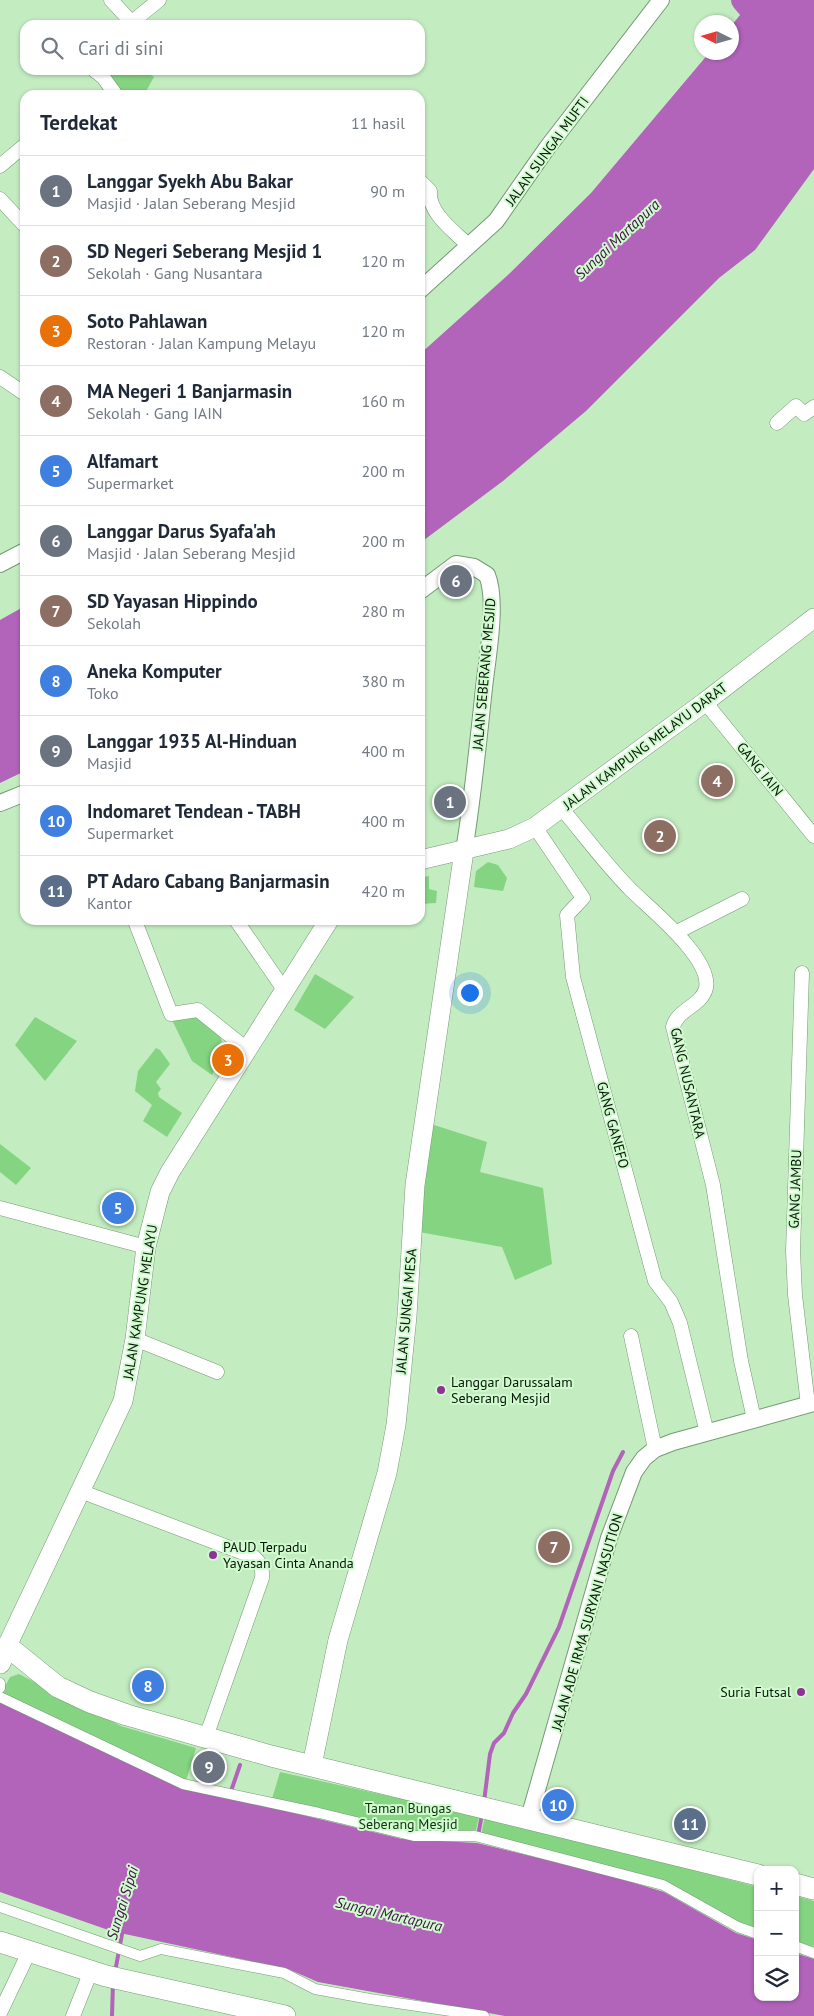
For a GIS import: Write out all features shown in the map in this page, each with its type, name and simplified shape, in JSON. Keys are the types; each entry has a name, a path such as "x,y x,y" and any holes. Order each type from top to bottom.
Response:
{"main road":[{"name":"JALAN KAMPUNG MELAYU DARAT","path":"464,851 509,839 535,827 705,702 814,618"},
{"path":"425,859 464,851"},
{"name":"JALAN SUNGAI MESA","path":"312,1765 338,1640 387,1473 396,1426 407,1316 415,1185 464,851"},
{"name":"JALAN KAMPUNG MELAYU","path":"2,1650 123,1400 135,1339 146,1247 160,1192 170,1172 326,925"},
{"path":"2,1650 58,1687 90,1702 127,1715 206,1738 312,1765 754,1874"},
{"path":"799,1885 814,1889"},
{"path":"0,1942 99,1974 285,2016"}],"street":[{"path":"111,0 129,20"},
{"path":"137,20 159,0"},
{"name":"JALAN SUNGAI MUFTI","path":"425,280 468,246 496,220 547,148 660,0"},
{"path":"102,75 113,90"},
{"path":"0,166 20,148"},
{"path":"425,186 430,191 429,200 434,210 468,246"},
{"path":"0,199 20,221"},
{"path":"0,377 20,391"},
{"path":"777,423 796,406 804,414 814,407"},
{"path":"0,564 20,554"},
{"name":"JALAN SEBERANG MESJID","path":"425,586 456,564 462,564 474,567 487,575 492,594 487,663 464,851"},
{"name":"GANG IAIN","path":"705,702 814,836"},
{"path":"0,803 20,795"},
{"name":"GANG NUSANTARA","path":"562,809 632,890 676,932 688,946 705,974 703,994 678,1016 673,1027 713,1185 741,1361 754,1419"},
{"name":"GANG GANEFO","path":"535,827 582,898 567,915 573,977 655,1281 672,1302 680,1323 707,1432"},
{"path":"676,932 742,899"},
{"path":"137,925 172,1014 198,1010 248,1050"},
{"path":"240,925 286,991"},
{"name":"GANG JAMBU","path":"802,973 793,1251 795,1295 811,1404"},
{"path":"0,1208 146,1247"},
{"path":"631,1336 655,1449"},
{"path":"135,1339 217,1372"},
{"name":"JALAN ADE IRMA SURYANI NASUTION","path":"529,1818 609,1538 634,1472 644,1458 655,1449 707,1432 811,1404"},
{"path":"80,1491 254,1557 259,1562 262,1569 262,1578 206,1738"},
{"path":"0,1683 0,1688"},
{"path":"0,1697 183,1784 319,1813 414,1836 475,1836 626,1875 664,1885 738,1927 754,1933"},
{"path":"0,1907 140,1956 161,1949 284,1973 315,1989 370,2000 484,2016"},
{"path":"799,1947 814,1953"},
{"path":"0,2013 29,1952"},
{"path":"74,2016 99,1974"}],"green space":[{"path":"111,75 151,75 154,77 147,90 120,90"},
{"path":"488,862 498,865 507,878 503,891 474,887 476,871"},
{"path":"429,876 429,889 437,891 436,903 425,904 425,877"},
{"path":"315,974 354,997 325,1029 294,1010"},
{"path":"196,1014 215,1024 222,1041 212,1055 217,1063 212,1075 192,1061 171,1018"},
{"path":"35,1017 77,1041 45,1081 15,1045"},
{"path":"156,1048 160,1050 170,1064 156,1082 161,1089 158,1093 159,1097 182,1113 167,1137 143,1121 152,1105 135,1091 138,1071"},
{"path":"431,1124 487,1142 480,1172 543,1188 552,1264 515,1280 502,1247 419,1232"},
{"path":"0,1144 31,1168 16,1185 0,1172"},
{"path":"19,1674 121,1726 196,1748 186,1781 1,1694 10,1677"},
{"name":"Taman Bungas Seberang Mesjid","path":"280,1772 479,1816 476,1830 412,1832 272,1799"},
{"path":"485,1816 754,1886 754,1927 739,1922 663,1880 481,1835"},
{"path":"799,1897 814,1901 814,1947 799,1942"}],"water":[{"name":"Sungai Martapura","path":"752,0 814,0 814,169 755,250 719,278 586,411 503,481 425,539 425,350 509,274 591,193 703,60 739,60 739,16"},
{"path":"20,609 20,773 0,783 0,620"},
{"name":"Sungai Martapura","path":"0,1700 182,1786 402,1839 477,1843 608,1875 664,1892 736,1933 754,1939 754,2001 799,2001 799,1954 814,1959 814,2016 505,2016 318,1982 288,1969 111,1931 0,1892"}],"waterway":[{"path":"743,0 768,29"},
{"path":"484,1802 490,1754 494,1743 504,1733 513,1713 526,1694 559,1627 613,1471 623,1452"},
{"path":"230,1794 240,1765"},
{"path":"478,1836 482,1814"},
{"name":"Sungai Sipai","path":"115,1972 123,1929"},
{"name":"Sungai Sipai","path":"112,2016 113,1983"}],"place":[{"name":"Langgar Darus Syafa'ah","path":"456,581"},
{"name":"MA Negeri 1 Banjarmasin","path":"717,781"},
{"name":"Langgar Syekh Abu Bakar","path":"450,802"},
{"name":"SD Negeri Seberang Mesjid 1","path":"660,836"},
{"name":"Soto Pahlawan","path":"228,1060"},
{"name":"Alfamart","path":"118,1208"},
{"name":"Langgar Darussalam Seberang Mesjid","path":"441,1390"},
{"name":"SD Yayasan Hippindo","path":"554,1547"},
{"name":"PAUD Terpadu Yayasan Cinta Ananda","path":"213,1555"},
{"name":"Aneka Komputer","path":"148,1686"},
{"name":"Suria Futsal","path":"801,1692"},
{"name":"Langgar 1935 Al-Hinduan","path":"209,1767"},
{"name":"Indomaret Tendean - TABH","path":"558,1805"},
{"name":"PT Adaro Cabang Banjarmasin","path":"690,1824"}]}
